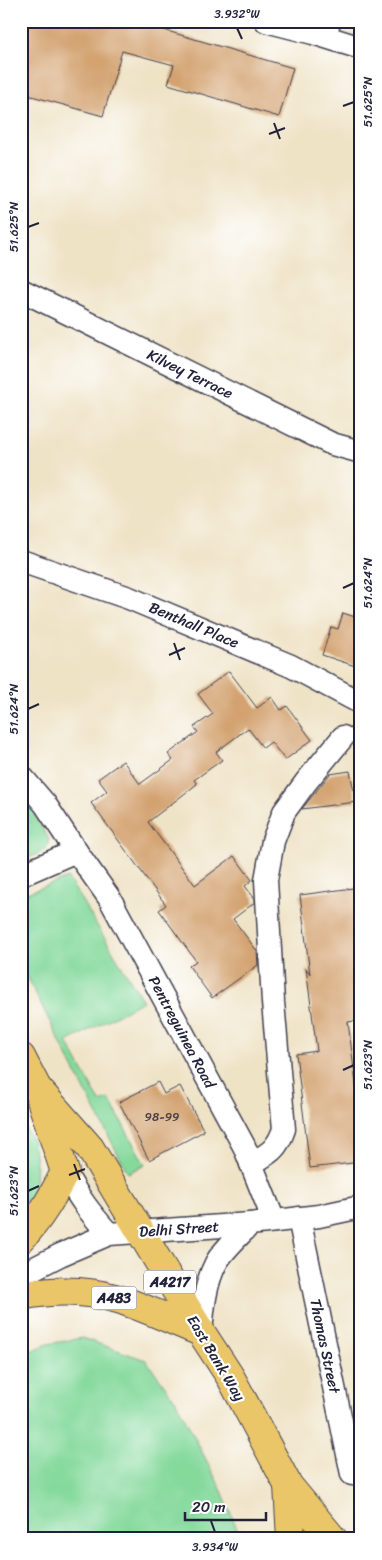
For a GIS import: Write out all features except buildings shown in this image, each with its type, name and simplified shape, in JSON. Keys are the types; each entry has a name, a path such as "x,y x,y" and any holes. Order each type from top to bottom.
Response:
{"main road":[{"name":"East Bank Way","path":"21,1057 37,1088 65,1172"},
{"name":"East Bank Way","path":"37,1088 90,1148 230,1378 288,1485 333,1539"},
{"path":"21,1239 38,1221 46,1209 65,1172"},
{"name":"A483","path":"21,1296 35,1293 87,1293 117,1299 201,1332"},
{"name":"East Bank Way","path":"288,1485 291,1539"}],"street":[{"path":"266,21 332,30 361,48"},
{"name":"Kilvey Terrace","path":"21,290 332,444 361,452"},
{"name":"Benthall Place","path":"21,561 129,598 291,666 361,703"},
{"path":"251,1164 272,1152 280,1142 284,1129 272,1002 266,880 273,841 284,812 343,737"},
{"name":"Pentreguinea Road","path":"21,776 45,804 110,899 244,1146 274,1221"},
{"path":"21,875 76,851"},
{"path":"65,1172 87,1209 109,1234"},
{"name":"Delhi Street","path":"21,1275 60,1255 109,1234 250,1224 361,1207"},
{"name":"Thomas Street","path":"299,1218 352,1474"},
{"name":"Delhi Street","path":"201,1332 203,1308 209,1281 216,1262 250,1224"}],"green space":[{"path":"21,781 44,808 34,816 49,839 43,851 21,860"},
{"path":"68,878 143,1001 67,1042 100,1102 109,1099 145,1165 128,1173 21,964 21,895"},
{"path":"21,1120 33,1142 36,1161 35,1187 30,1197 21,1205"},
{"path":"82,1338 146,1360 176,1401 222,1491 241,1539 21,1539 21,1355 48,1344"}]}
